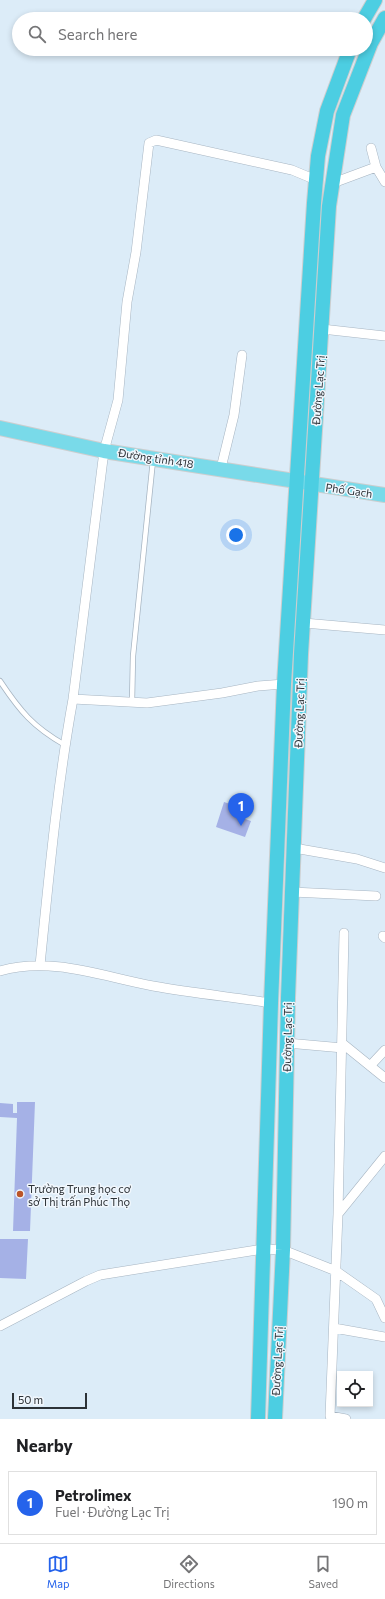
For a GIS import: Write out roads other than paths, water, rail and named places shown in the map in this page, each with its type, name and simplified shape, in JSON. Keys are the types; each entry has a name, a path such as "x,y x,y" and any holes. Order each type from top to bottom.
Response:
{"highway":[{"path":"368,12 375,0"},
{"name":"Đường Lạc Trị","path":"373,39 385,18"},
{"name":"Đường Lạc Trị","path":"258,1419 271,1003 284,684 296,482 318,156 327,111 347,56"},
{"name":"Đường Lạc Trị","path":"275,1419 283,1250 287,1043 292,892 304,623 329,206 343,115 366,56"}],"main road":[{"name":"Đường tỉnh 418","path":"0,428 104,451 221,468 312,484"},
{"name":"Phố Gạch","path":"312,484 385,495"}],"street":[{"path":"40,965 65,745 73,699 104,451 118,400 127,302 136,252 149,143 156,140 292,170 316,180"},
{"path":"371,148 376,167 385,182"},
{"path":"332,183 376,167"},
{"path":"322,329 385,336"},
{"path":"221,468 234,415 242,355"},
{"path":"304,623 385,630"},
{"path":"73,699 147,703 222,693 258,686 284,684"},
{"path":"294,848 357,859 385,868"},
{"path":"292,892 376,896"},
{"path":"344,933 343,1046 330,1416 346,1419"},
{"path":"0,971 40,965 100,974 152,986 271,1003"},
{"path":"287,1043 343,1046 385,1078"},
{"path":"370,1066 385,1050"},
{"path":"338,1214 385,1156"},
{"path":"0,1326 86,1281 100,1276 263,1249 283,1250 336,1271 376,1299 385,1318"},
{"path":"334,1328 385,1337"}],"lane":[{"path":"132,702 133,656 153,458"},
{"path":"0,681 20,710 39,728 65,745"}],"place":[{"name":"Petrolimex","path":"241,826"},
{"name":"Trường Trung học cơ sở Thị trấn Phúc Thọ","path":"20,1194"}]}
